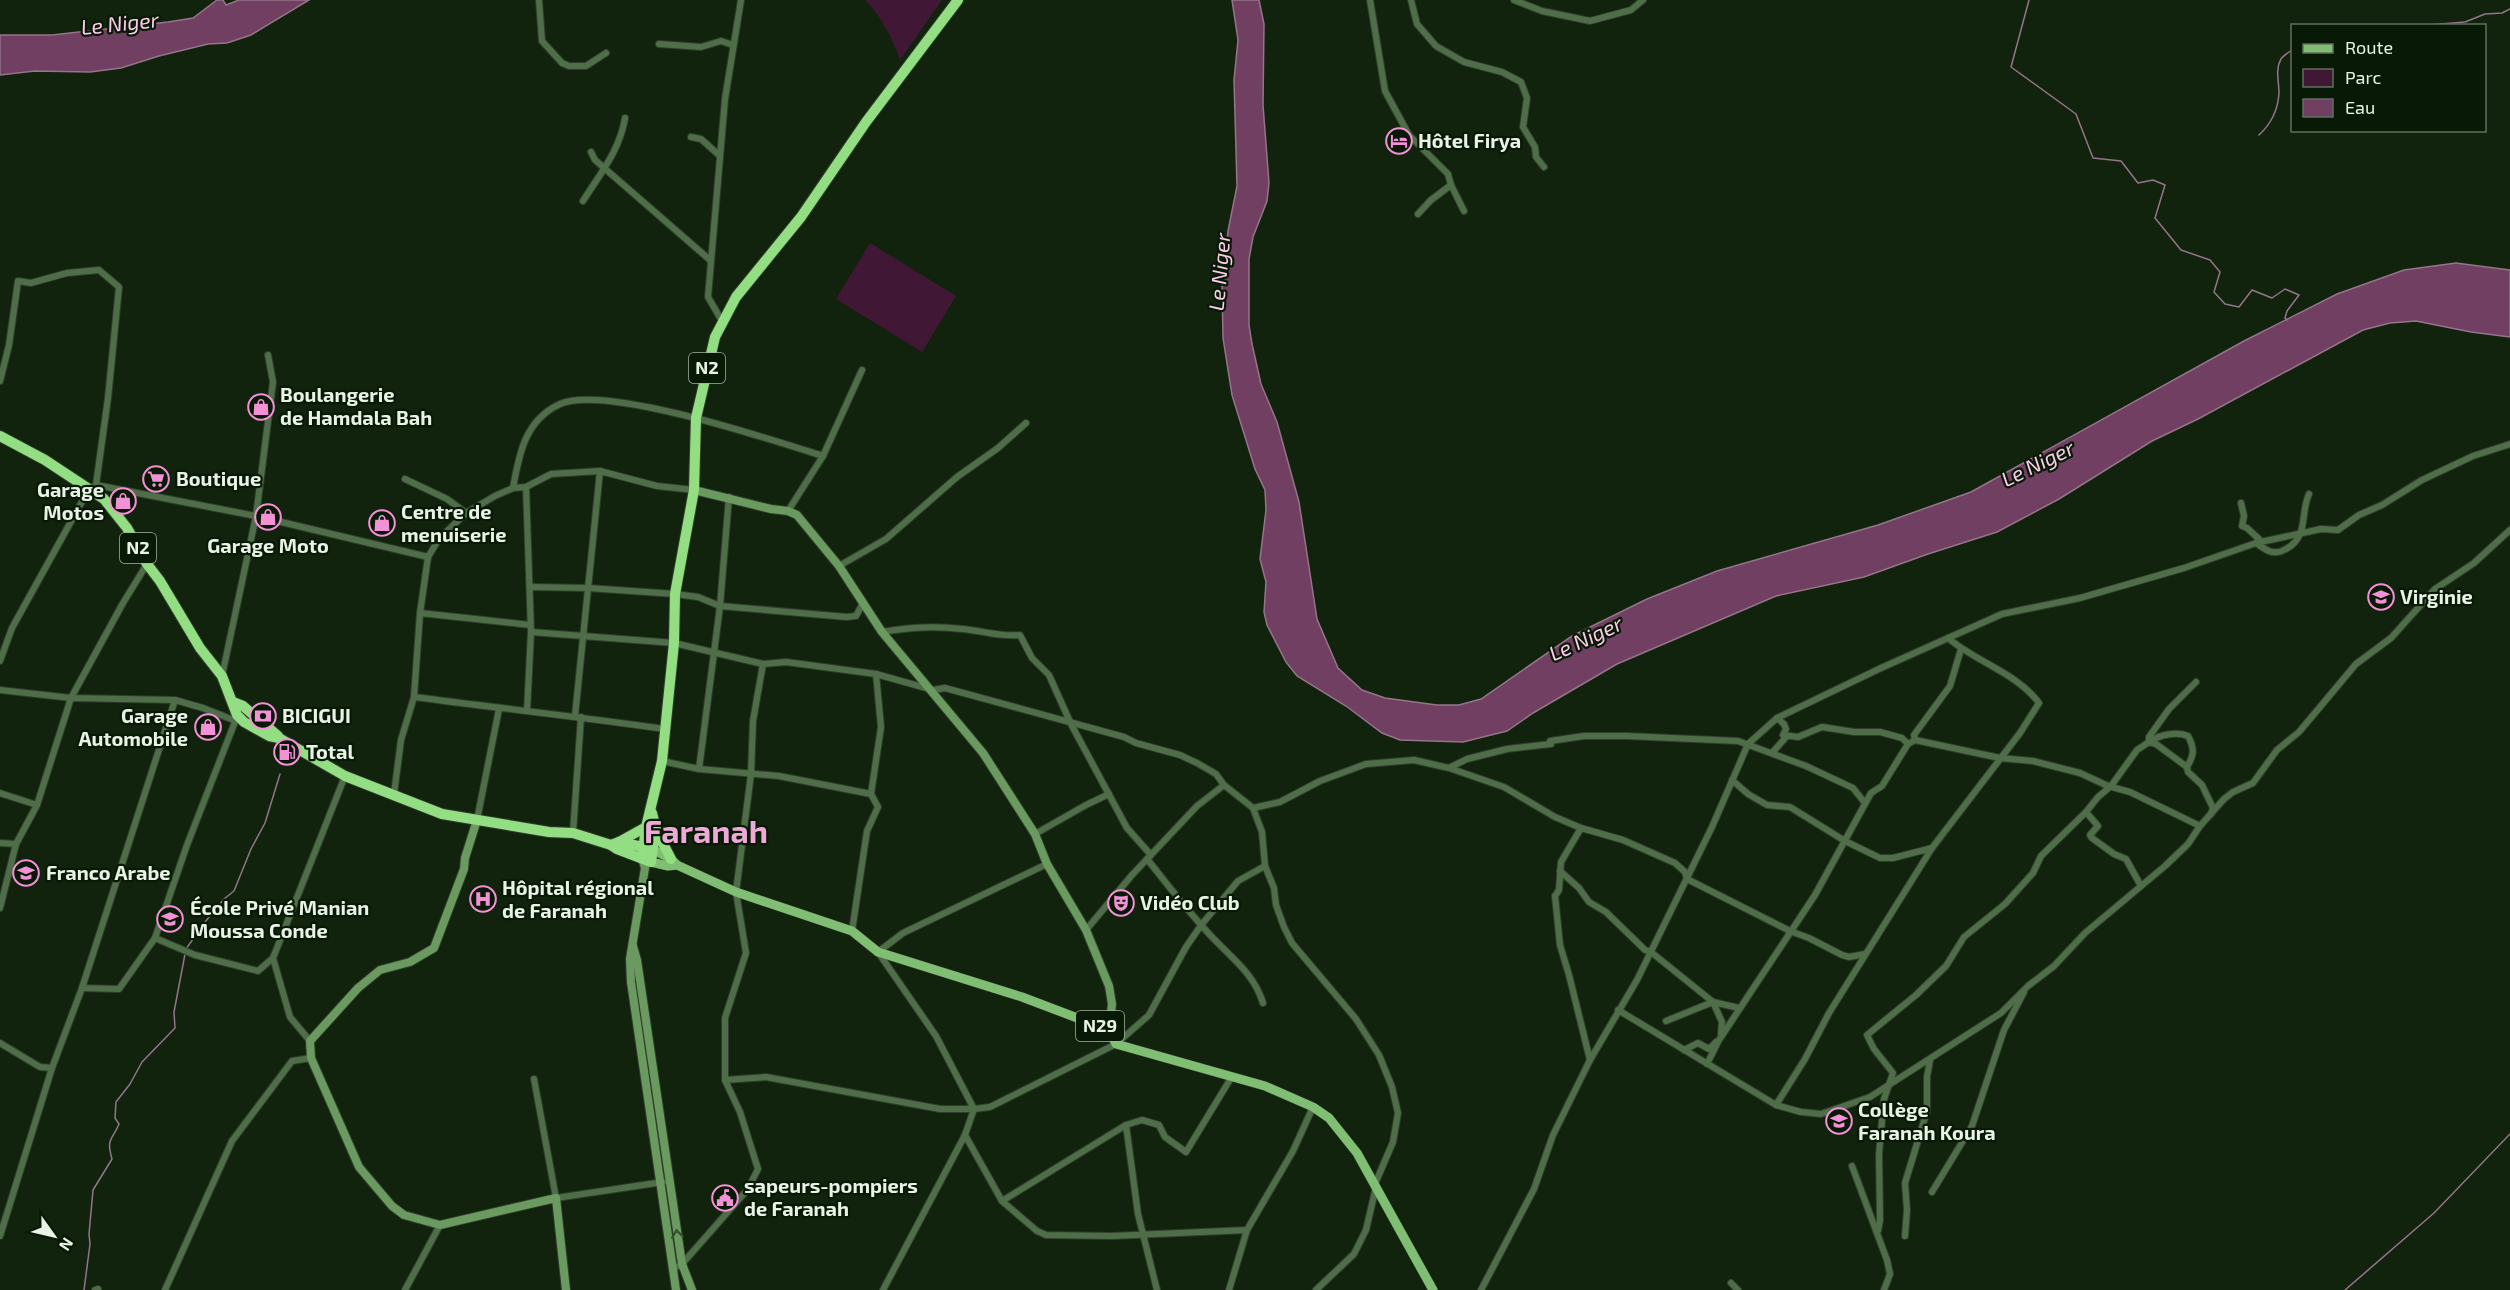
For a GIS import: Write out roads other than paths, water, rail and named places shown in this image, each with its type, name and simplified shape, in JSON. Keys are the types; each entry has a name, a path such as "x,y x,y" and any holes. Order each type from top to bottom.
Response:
{"highway":[{"name":"N2","path":"647,857 651,812 662,761 674,644 675,594 694,490 696,418 715,337 736,297 801,217 866,122 958,0"},
{"name":"N2","path":"0,436 92,487 104,499 127,528 200,648 222,676 237,711"},
{"path":"237,711 244,722 269,736 279,738 345,776 442,814 549,832 573,833 615,843 647,857"},
{"path":"615,843 651,828 674,862"}],"main road":[{"path":"647,857 674,862"},
{"name":"N29","path":"674,862 736,892 852,931 878,952 1022,997 1109,1030 1116,1044 1265,1086 1313,1107 1341,1130 1376,1185 1433,1290"}],"street":[{"path":"539,0 542,40 562,63 569,66 586,66 606,53"},
{"path":"722,321 708,297 710,260 719,155 741,0"},
{"path":"1370,0 1385,91 1409,135 1448,174 1464,211"},
{"path":"1411,0 1417,24 1436,46 1464,62 1502,72 1521,81 1527,98 1523,127 1535,147 1536,157 1544,167"},
{"path":"1515,0 1542,11 1590,21 1631,10 1643,0"},
{"path":"659,44 701,47 722,41 733,45"},
{"path":"583,201 622,137 625,118"},
{"path":"692,136 701,139 719,155"},
{"path":"591,152 595,160 605,166 710,260"},
{"path":"1418,214 1431,200 1451,185"},
{"path":"0,381 9,345 18,281 31,283 67,273 99,270 119,287 108,398 92,487 12,627 0,661"},
{"path":"222,676 256,516 273,382 268,356"},
{"path":"788,511 823,456 862,370"},
{"path":"513,488 519,454 527,435 538,419 561,404 593,399 696,418 823,456"},
{"path":"839,566 886,539 957,477 998,448 1026,423"},
{"path":"1481,1290 1534,1189 1553,1135 1590,1060 1637,980 1687,879 1748,744 1777,718 1796,707 2002,614 2079,598 2184,568 2256,543 2321,529 2338,530 2359,515 2382,505 2422,480 2473,456 2510,444"},
{"path":"573,833 582,636 600,471"},
{"path":"394,794 401,740 414,698 420,613 428,557 439,539 466,513 513,488 526,488 550,474 600,471 657,486 694,490 788,511 797,515 839,566 882,632 933,690 983,753 1035,834 1047,864 1086,930 1108,986 1112,1004 1109,1030"},
{"path":"405,480 447,499 466,513"},
{"path":"92,487 256,516 428,557"},
{"path":"526,488 531,629 527,711"},
{"path":"2256,543 2271,553 2280,553 2292,546 2301,534 2309,494"},
{"path":"699,769 720,606 729,497"},
{"path":"2241,502 2244,516 2242,526 2257,535 2259,539 2256,543"},
{"path":"1618,1010 1776,1105 1821,1114 1870,1097 2001,1013 2028,986 2054,966 2085,933 2188,844 2200,826 2233,792 2253,783 2277,750 2299,732 2356,664 2391,638 2435,590 2474,563 2510,530"},
{"path":"0,909 16,844 37,805 71,698 147,564"},
{"path":"530,588 588,588 675,594 698,597 720,606 847,617 856,616 863,603"},
{"path":"420,613 582,636 674,644 763,664 786,662 876,674 933,690 945,688 1180,755 1216,774 1224,785 1253,808 1262,832 1265,866 1274,888 1276,905 1292,944 1356,1018 1379,1055 1392,1087 1398,1113 1393,1142 1376,1185 1366,1230 1354,1254 1316,1290"},
{"path":"882,632 923,626 964,629 989,635 1020,635 1032,658 1049,675 1071,724 1127,828 1212,937 1243,965 1259,990 1263,1003"},
{"path":"1776,1105 1865,954 1932,848 2039,704 2010,678 1961,649 1948,638"},
{"path":"1915,740 1916,731 1950,686 1961,649"},
{"path":"673,1269 682,1264 748,1189 758,1169 740,1112 725,1080 725,1018 746,953 736,892 751,774 753,721 763,664"},
{"path":"852,931 867,831 878,807 871,794 881,727 876,674"},
{"path":"2149,742 2169,709 2196,682"},
{"path":"0,690 71,698 175,700 203,708 237,711 155,938 118,989 82,988"},
{"path":"414,698 578,716 665,729"},
{"path":"0,1236 52,1068 82,988 175,700"},
{"path":"309,1041 358,988 380,970 411,962 434,948 464,869 477,820 499,709"},
{"path":"1777,718 1784,724 1786,729 1783,735 1787,736 1798,737 1822,727 1854,732 1880,732 1902,738 1908,744"},
{"path":"1878,1231 1880,1220 1879,1154 1884,1099 1893,1073 1874,1049 1867,1035 1916,995 1946,966 1964,937 1996,913 2033,873 2041,856 2086,812 2098,796 2111,786 2137,750 2155,737 2170,734 2188,736 2193,744 2194,755 2187,767"},
{"path":"1449,768 1467,759 1507,749 1551,744 1550,741 1584,736 1637,736 1748,744 1853,788 1865,803"},
{"path":"1772,753 1787,736"},
{"path":"1707,1064 1739,1008 1815,895 1871,793 1882,786 1908,744 1915,740 2000,758 2033,761 2080,773 2130,792 2200,826"},
{"path":"2149,742 2156,744 2187,767 2188,772 2202,785 2213,808 2211,814"},
{"path":"1253,808 1280,802 1320,781 1366,764 1413,760 1449,768 1504,788 1523,797 1539,810 1581,828 1623,840 1675,863 1685,872 1687,879 1790,932 1809,938 1842,955 1849,957 1865,954"},
{"path":"662,761 699,769 779,776 871,794"},
{"path":"155,938 195,955 258,971 273,958 345,776"},
{"path":"1732,780 1748,794 1767,805 1790,807 1845,841 1880,858 1893,858 1932,848"},
{"path":"1086,930 1197,806 1224,785"},
{"path":"0,793 37,805"},
{"path":"1035,834 1086,804 1109,794"},
{"path":"2086,812 2098,826 2090,835 2092,838 2114,854 2126,859 2141,886"},
{"path":"1581,828 1561,862 1558,890 1555,896 1560,945 1590,1060"},
{"path":"0,843 16,844"},
{"path":"647,857 630,959 631,982 665,1181 682,1264 692,1290"},
{"path":"883,1290 965,1135 974,1109 936,1036 878,952 903,933 1047,864"},
{"path":"725,1080 766,1077 940,1109 990,1107 1116,1044 1149,1015 1186,947 1202,924 1238,881 1265,866"},
{"path":"1560,871 1579,888 1589,902 1606,912 1639,945 1713,1002 1739,1008"},
{"path":"273,958 290,1017 309,1041 311,1058 359,1167 392,1206 404,1215 440,1226 556,1198 665,1181"},
{"path":"1932,1192 1972,1126 2004,1030 2028,986"},
{"path":"1666,1021 1713,1002"},
{"path":"1684,1050 1698,1043 1709,1049 1719,1040 1722,1022 1713,1002"},
{"path":"0,1044 40,1067 52,1068"},
{"path":"165,1290 232,1142 292,1061 311,1058"},
{"path":"1905,1236 1907,1210 1905,1183 1923,1128 1930,1060"},
{"path":"1002,1201 1126,1125 1142,1120 1159,1125 1166,1137 1186,1152 1231,1078"},
{"path":"534,1079 556,1198 566,1290"},
{"path":"1229,1290 1247,1230 1293,1150 1313,1107"},
{"path":"1126,1125 1129,1157 1156,1290"},
{"path":"965,1135 1002,1201 1037,1231 1046,1235 1112,1236 1247,1230"},
{"path":"1852,1166 1878,1231 1890,1274 1884,1290"},
{"path":"665,1181 676,1290"},
{"path":"405,1290 440,1226"},
{"path":"1731,1283 1738,1290"}],"water":[{"name":"Le Niger","path":"217,0 223,0 226,5 239,0 309,0 251,35 227,43 208,44 121,68 90,72 35,71 0,75 0,35 52,35 193,18"},
{"name":"Le Niger","path":"1232,0 1259,0 1264,24 1263,105 1269,183 1267,201 1253,237 1249,259 1249,325 1252,344 1261,384 1277,422 1299,502 1317,619 1338,668 1362,690 1385,698 1437,705 1459,705 1481,699 1572,636 1647,599 1717,571 1878,525 1971,492 2244,341 2337,294 2404,270 2456,263 2510,270 2510,337 2416,321 2390,323 2363,330 2198,419 2152,441 2059,499 1997,532 1864,577 1776,596 1617,664 1533,713 1507,731 1463,742 1400,740 1382,733 1346,706 1297,676 1286,662 1267,625 1264,612 1266,582 1260,559 1266,510 1265,490 1255,469 1232,395 1223,338 1222,285 1228,231 1237,186 1234,80 1238,40"}],"waterway":[{"path":"2029,0 2011,67 2076,114 2093,158 2121,161 2138,183 2153,180 2165,185 2155,218 2181,250 2210,260 2220,272 2214,292 2225,304 2239,307 2252,290 2272,298 2285,289 2299,295 2287,311 2285,318 2287,320"},
{"path":"2441,24 2465,22 2485,14 2502,13 2510,9"},
{"path":"2259,135 2267,126 2277,105 2279,63 2291,51"},
{"path":"186,949 224,899 234,891 251,849 265,823 280,774"},
{"path":"84,1290 90,1244 93,1190 112,1159 110,1143 119,1124 115,1118 116,1102 130,1084 142,1062 175,1028 174,1012 185,954"},
{"path":"2345,1290 2434,1213 2510,1134"}],"place":[{"name":"Hôtel Firya","path":"1399,141"},
{"name":"Boulangerie de Hamdala Bah","path":"261,407"},
{"name":"Boutique","path":"156,479"},
{"name":"Garage Motos","path":"123,501"},
{"name":"Garage Moto","path":"268,517"},
{"name":"Centre de menuiserie","path":"382,523"},
{"name":"Virginie","path":"2381,597"},
{"name":"BICIGUI","path":"263,716"},
{"name":"Garage Automobile","path":"208,727"},
{"name":"Total","path":"287,752"},
{"name":"Franco Arabe","path":"26,873"},
{"name":"Hôpital régional de Faranah","path":"483,899"},
{"name":"Vidéo Club","path":"1121,903"},
{"name":"École Privé Manian Moussa Conde","path":"170,919"},
{"name":"Collège Faranah Koura","path":"1839,1121"},
{"name":"sapeurs-pompiers de Faranah","path":"725,1198"}],"district":[{"name":"Faranah","path":"706,832"}]}
